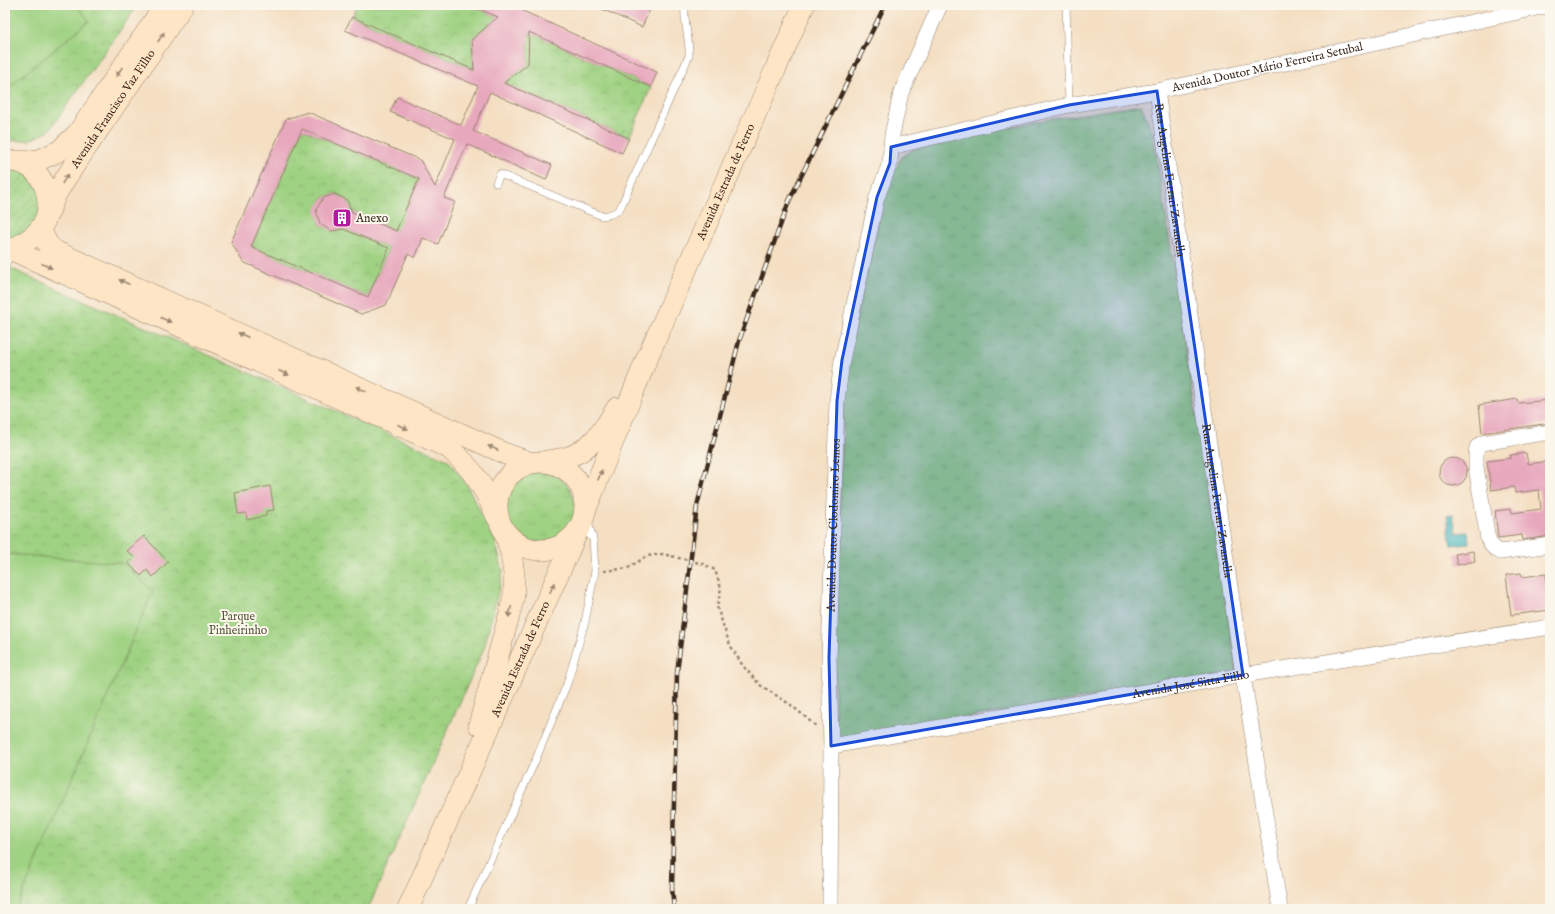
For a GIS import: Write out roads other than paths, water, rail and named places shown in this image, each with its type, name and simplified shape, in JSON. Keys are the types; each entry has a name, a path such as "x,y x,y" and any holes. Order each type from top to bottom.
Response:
{"main road":[{"name":"Avenida Francisco Vaz Filho","path":"11,161 39,160 59,151 78,133 165,5"},
{"name":"Avenida Francisco Vaz Filho","path":"44,222 65,179 182,5"},
{"name":"Avenida Estrada de Ferro","path":"408,909 461,789 586,526 647,358 804,5"},
{"path":"11,161 32,169 43,182 48,197 44,222 48,245 56,251 499,451 538,462 563,467 576,478 584,494 586,526"},
{"path":"7,254 28,240 44,222"},
{"path":"7,254 449,448 465,462 478,479 489,497 501,525"},
{"name":"Avenida Estrada de Ferro","path":"461,789 514,595 514,574 511,553 501,525 496,500 502,483 513,470 538,462 570,456 590,444 606,426 647,358"},
{"name":"Avenida Estrada de Ferro","path":"501,525 518,544 534,550 552,549 568,541 586,526"}],"street":[{"name":"Avenida Doutor Clodomiro Lemos","path":"830,909 831,746 829,658 837,401 842,360 877,197 890,163 892,135 901,93 940,5"},
{"name":"Avenida Doutor Mário Ferreira Setubal","path":"891,147 1069,105 1157,91 1550,5"},
{"name":"Rua Angelina Ferrari Zavanella","path":"1157,91 1243,675 1280,909"},
{"path":"1550,432 1482,444 1477,447 1476,467 1488,539 1494,550 1501,552 1550,545"},
{"name":"Avenida José Sitta Filho","path":"831,746 1243,675 1550,627"}],"lane":[{"path":"496,183 500,174 602,216 613,214 621,208 625,196 689,56 685,5"},
{"path":"1066,5 1069,105"},
{"path":"468,909 536,759 567,684 585,622 595,571 586,526"}],"water":[{"path":"1453,514 1456,533 1468,532 1469,543 1451,545 1447,515"}],"railway":[{"path":"674,909 672,888 677,673 697,506 739,341 789,201 885,5"}],"place":[{"name":"Anexo","path":"342,218"}],"park label":[{"name":"Parque Pinheirinho","path":"238,623"}]}
